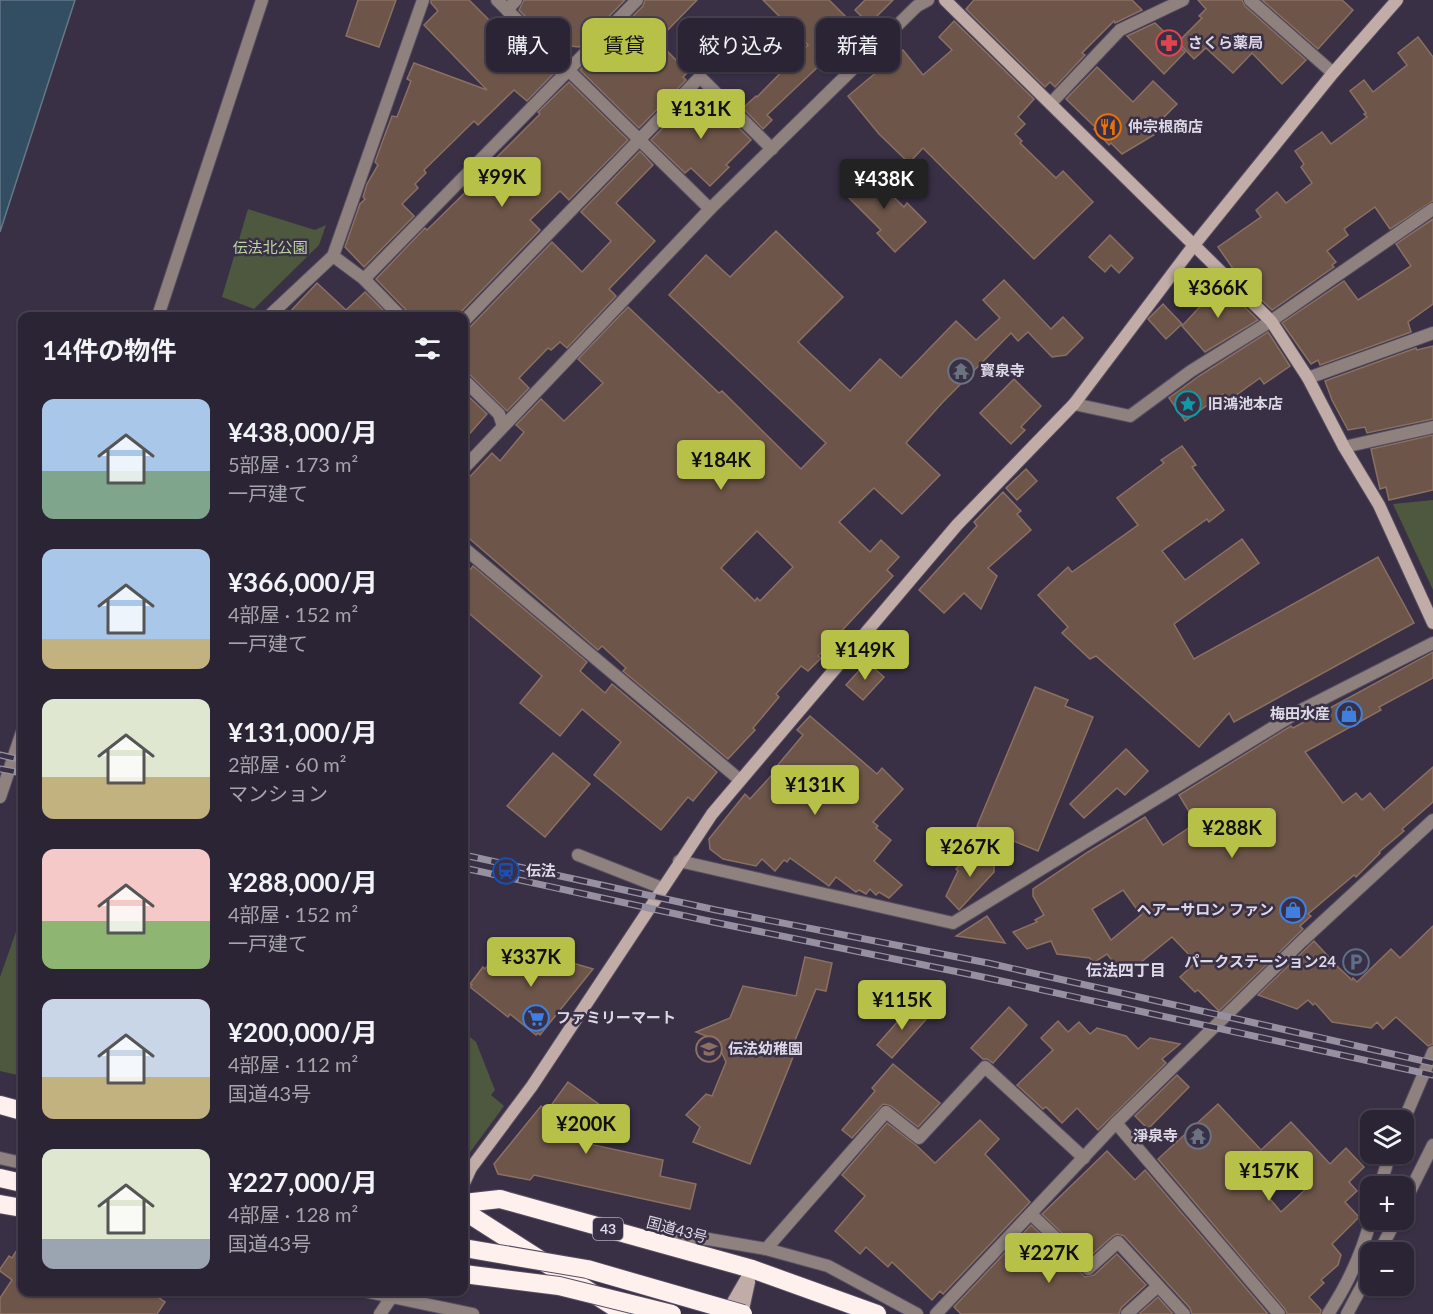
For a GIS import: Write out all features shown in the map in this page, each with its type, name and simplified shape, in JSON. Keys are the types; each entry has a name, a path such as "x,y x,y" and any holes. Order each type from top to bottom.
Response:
{"highway":[{"path":"0,1106 18,1110"},
{"path":"0,1178 18,1182"},
{"name":"国道43号","path":"468,1203 500,1199 753,1269 877,1314"},
{"path":"0,1204 18,1207"},
{"path":"468,1214 625,1314"},
{"path":"468,1249 587,1269 742,1314"},
{"path":"468,1275 559,1286 672,1314"}],"street":[{"path":"159,312 262,0"},
{"path":"273,312 333,256 423,0"},
{"path":"497,0 511,5 522,18"},
{"path":"570,70 637,0"},
{"path":"468,464 711,209 917,6 928,0"},
{"path":"945,0 1271,321 1308,378 1344,447 1379,505 1433,623"},
{"path":"1051,103 1120,30 1183,0"},
{"path":"1250,0 1333,73"},
{"path":"468,1174 532,1086 712,814 957,525 1074,404 1194,245 1333,73 1397,0"},
{"path":"364,279 568,72"},
{"path":"570,72 711,209"},
{"path":"468,317 700,77 772,149"},
{"path":"1074,404 1130,417 1191,371 1271,321 1433,208"},
{"path":"333,256 364,279 396,312"},
{"path":"1308,378 1433,333"},
{"path":"468,384 499,414 503,426"},
{"path":"1344,447 1433,427"},
{"path":"468,551 740,780"},
{"path":"679,861 952,923 1303,709 1433,643"},
{"path":"0,797 18,744"},
{"path":"936,1314 1116,1123 1302,941 1433,820"},
{"path":"578,855 662,888"},
{"path":"1408,1110 1433,1052"},
{"path":"766,1248 886,1112 919,1138 985,1067 1084,1158"},
{"path":"1116,1123 1279,1314"},
{"path":"1414,1183 1433,1145"},
{"path":"0,1158 18,1162"},
{"path":"1031,1214 1088,1269 1118,1242 1184,1314"},
{"path":"1328,1314 1342,1293 1364,1245 1368,1230"},
{"path":"637,1237 708,1239 766,1248 828,1266 917,1314"},
{"path":"726,1314 753,1269"},
{"path":"742,1314 753,1269"},
{"path":"1127,1314 1158,1286"},
{"path":"1347,1314 1360,1290"},
{"path":"380,1314 393,1296"},
{"path":"402,1296 473,1314"}],"green space":[{"name":"伝法北公園","path":"248,209 315,230 326,225 319,245 254,309 222,297"},
{"path":"1433,500 1433,590 1393,504"},
{"path":"18,926 18,1075 0,1071 0,977"},
{"path":"468,1035 476,1042 495,1090 491,1095 504,1106 468,1155"}],"water":[{"path":"0,0 75,0 0,232"}],"building":[{"path":"358,0 396,0 379,47 346,36"},
{"path":"431,0 469,0 487,18 486,72 551,72 553,74 527,101 514,90 478,125 474,121 424,170 426,173 415,184 418,188 402,204 414,216 364,267 345,247 360,204 365,199 363,197 367,184 378,165 375,162 392,116 397,117 411,81 407,79 414,63 487,90 424,25 438,11"},
{"path":"524,0 625,0 607,18 582,18 582,44 579,47 570,46 570,18 527,18 519,10"},
{"path":"645,0 697,0 666,32 666,18 631,18 643,6"},
{"path":"763,0 829,0 847,18 816,18 816,69 767,115 772,120 763,129 743,108 782,72 804,72 804,49 808,45 804,41 804,18 781,18"},
{"path":"865,0 893,0 875,18 863,18 855,10"},
{"path":"974,0 1132,0 1142,10 1115,23 1114,21 1082,53 1085,55 1055,87 1050,82 1045,87 966,9"},
{"path":"1198,0 1242,0 1245,6 1306,60 1282,84 1252,53 1233,73 1206,48 1194,59 1178,42 1202,18 1199,16 1206,9"},
{"path":"1262,0 1342,0 1353,10 1318,49"},
{"path":"954,21 1034,99 1018,117 1025,124 1015,134 1022,141 1020,143 1056,178 1063,171 1093,202 1034,259 923,148 909,163 879,134 848,96 877,72 900,72 900,53 903,50 923,75 952,50 939,37"},
{"path":"1155,23 1185,52 1164,74 1127,36"},
{"path":"1418,37 1433,57 1433,201 1390,229 1375,207 1344,229 1348,235 1327,251 1336,262 1332,265 1334,267 1272,310 1233,272 1234,270 1218,247 1261,217 1256,210 1277,192 1286,203 1312,183 1301,167 1304,164 1295,151 1322,132 1331,144 1367,117 1350,91 1364,80 1373,92 1407,65 1398,53"},
{"path":"666,50 678,62 678,72 688,72 683,77 686,80 639,128 582,72 666,72"},
{"path":"1097,67 1133,102 1153,81 1177,104 1157,124 1162,130 1122,154 1111,143 1109,145 1094,129 1095,127 1066,99"},
{"path":"569,82 628,140 569,200 560,191 530,220 540,230 461,312 407,312 376,279 425,228 427,230 489,169 499,158 497,157 540,114 538,112"},
{"path":"698,91 724,118 729,122 731,120 751,140 726,165 729,167 710,186 691,168 685,173 651,140"},
{"path":"640,151 653,165 616,203 655,241 609,289 616,296 567,348 560,342 551,350 548,348 519,378 529,388 507,411 468,373 468,328 552,242 582,272 611,241 581,212"},
{"path":"864,168 904,207 907,203 926,222 895,252 877,233 881,230 842,191"},
{"path":"1433,219 1433,304 1408,322 1411,332 1320,365 1318,360 1311,364 1282,323 1344,281 1358,300 1411,266 1396,244"},
{"path":"776,231 843,297 798,342 850,391 880,359 901,378 956,321 976,340 1000,318 983,300 1004,280 1051,329 1063,317 1083,338 1066,355 1052,357 1028,332 1018,341 1011,333 906,443 940,475 902,514 874,488 839,522 870,552 881,540 899,557 887,570 893,576 818,656 821,658 808,671 801,666 776,694 779,697 753,728 755,730 728,759 623,671 626,668 602,646 598,650 468,537 468,479 492,453 500,461 524,432 516,425 541,399 564,421 603,383 578,359 628,307 719,393 722,391 801,469 826,443 669,295 706,255 730,277","holes":["757,531 793,567 760,601 757,598 755,601 721,568"]},
{"path":"1110,235 1133,258 1119,273 1111,265 1105,272 1089,257"},
{"path":"317,283 346,310 365,292 385,312 290,312"},
{"path":"1221,284 1258,320 1205,352 1182,326"},
{"path":"1163,304 1182,324 1166,339 1148,319"},
{"path":"1268,332 1290,366 1264,384 1260,378 1228,401 1223,394 1185,421 1169,398"},
{"path":"1433,346 1433,419 1367,433 1365,427 1348,430 1325,381 1416,348 1417,350"},
{"path":"1014,379 1041,406 1021,427 1025,430 1011,444 980,413"},
{"path":"468,396 487,414 468,435"},
{"path":"1433,435 1433,490 1389,500 1386,487 1380,489 1371,449"},
{"path":"1182,446 1196,465 1192,467 1224,510 1209,522 1207,519 1162,551 1185,580 1242,539 1259,563 1174,624 1194,659 1378,557 1414,623 1234,722 1229,713 1199,747 1096,656 1090,659 1062,633 1068,627 1038,595 1068,567 1072,572 1138,525 1117,498 1164,463 1161,460"},
{"path":"1026,469 1037,481 1017,500 1006,488"},
{"path":"1003,492 1021,511 1017,514 1031,530 988,568 997,576 981,609 964,593 944,613 919,590 977,526 974,522"},
{"path":"473,566 587,662 580,671 605,693 612,684 717,772 693,801 688,797 661,830 594,775 621,742 582,709 560,736 520,703 542,676 468,612 468,572"},
{"path":"1433,652 1433,678 1379,707 1381,710 1305,752 1343,803 1356,793 1362,800 1370,793 1384,810 1433,767 1433,802 1402,829 1404,831 1379,852 1356,877 1354,875 1308,914 1311,916 1300,926 1303,929 1219,1011 1198,990 1195,992 1180,977 1196,962 1172,937 1129,972 1125,967 1120,971 1107,954 1093,963 1090,958 1057,954 1051,941 1027,949 1013,932 1037,922 1035,920 1044,915 1033,896 1033,889 1145,817 1163,845 1196,823 1179,795 1291,726 1293,728","holes":["1123,890 1141,915 1111,940 1092,909"]},
{"path":"867,662 884,677 863,700 846,685"},
{"path":"1035,687 1068,700 1065,706 1093,717 1038,851 977,826"},
{"path":"810,716 877,774 882,768 903,789 873,822 878,826 876,828 891,840 874,861 902,885 889,898 879,892 876,895 870,889 866,894 859,890 856,892 836,877 829,886 790,858 787,862 784,860 775,871 762,859 756,866 723,859 710,849 709,839 745,794 750,799 779,767 777,766 803,735 797,730"},
{"path":"1126,749 1148,771 1125,795 1117,788 1084,818 1070,804"},
{"path":"553,753 590,784 545,837 507,806"},
{"path":"975,848 994,865 994,872 959,910 946,896 958,871 956,869"},
{"path":"987,916 1005,943 956,936"},
{"path":"1433,926 1433,1044 1428,1046 1396,1017 1383,1029 1377,1022 1371,1028 1332,1022 1315,1003 1313,1005 1308,1000 1297,1009 1258,995 1314,941 1339,968 1357,982 1391,949 1400,958"},
{"path":"521,948 593,969 540,1035 538,1033 536,1035 510,1014 508,1017 470,987 483,967 485,969 488,965 500,974"},
{"path":"805,957 832,963 826,991 816,989 791,1050 795,1052 750,1164 693,1142 700,1127 686,1115 706,1094 712,1096 726,1062 716,1040 696,1032 730,1018 743,986 796,996"},
{"path":"913,1004 928,1017 892,1058 877,1045"},
{"path":"1009,1007 1027,1025 993,1063 983,1059 971,1048"},
{"path":"1058,1021 1068,1032 1079,1022 1090,1034 1097,1028 1126,1036 1138,1049 1150,1038 1180,1044 1162,1059 1166,1063 1098,1130 1077,1108 1062,1123 1046,1107 1043,1109 1017,1085 1053,1050 1041,1038"},
{"path":"893,1064 940,1103 918,1127 891,1106 883,1104 852,1138 842,1130 875,1091 872,1088"},
{"path":"1177,1075 1189,1087 1148,1129 1135,1116"},
{"path":"568,1082 604,1108 580,1142 663,1160 660,1176 696,1184 690,1209 534,1175 530,1180 498,1174 494,1164 541,1106 547,1111"},
{"path":"1218,1104 1261,1150 1291,1122 1330,1164 1346,1148 1364,1167 1349,1182 1357,1191 1345,1202 1359,1217 1332,1244 1341,1255 1338,1265 1321,1280 1324,1283 1309,1297 1321,1310 1320,1314 1287,1314 1158,1159","holes":["1284,1165 1307,1188 1281,1212 1260,1187"]},
{"path":"980,1120 999,1139 985,1154 1030,1202 943,1294 940,1291 932,1300 892,1262 888,1267 866,1247 860,1254 835,1231 865,1196 842,1175 887,1123 935,1163"},
{"path":"1107,1151 1135,1180 1145,1170 1268,1314 1192,1314 1190,1308 1124,1236 1117,1234 1113,1236 1088,1258 1042,1214"},
{"path":"1031,1225 1085,1277 1094,1275 1117,1254 1146,1285 1121,1308 1119,1314 961,1314 954,1307"},
{"path":"18,1248 18,1296 156,1296 165,1302 157,1314 0,1314 0,1298 12,1280 0,1269 9,1256 12,1258"},
{"path":"1158,1297 1173,1314 1139,1314"}],"railway":[{"path":"0,755 18,759"},
{"path":"0,769 18,772"},
{"path":"468,856 716,910 988,963 1433,1063"},
{"path":"468,869 1433,1075"}],"place":[{"name":"さくら薬局","path":"1169,43"},
{"name":"仲宗根商店","path":"1108,127"},
{"name":"寳泉寺","path":"961,371"},
{"name":"旧鴻池本店","path":"1188,404"},
{"name":"梅田水産","path":"1349,714"},
{"name":"伝法","path":"506,871"},
{"name":"ヘアーサロン ファン","path":"1293,910"},
{"name":"パークステーション24","path":"1356,962"},
{"name":"ファミリーマート","path":"536,1018"},
{"name":"伝法幼稚園","path":"709,1049"},
{"name":"淨泉寺","path":"1198,1136"}],"district":[{"name":"伝法四丁目","path":"1126,970"}]}
